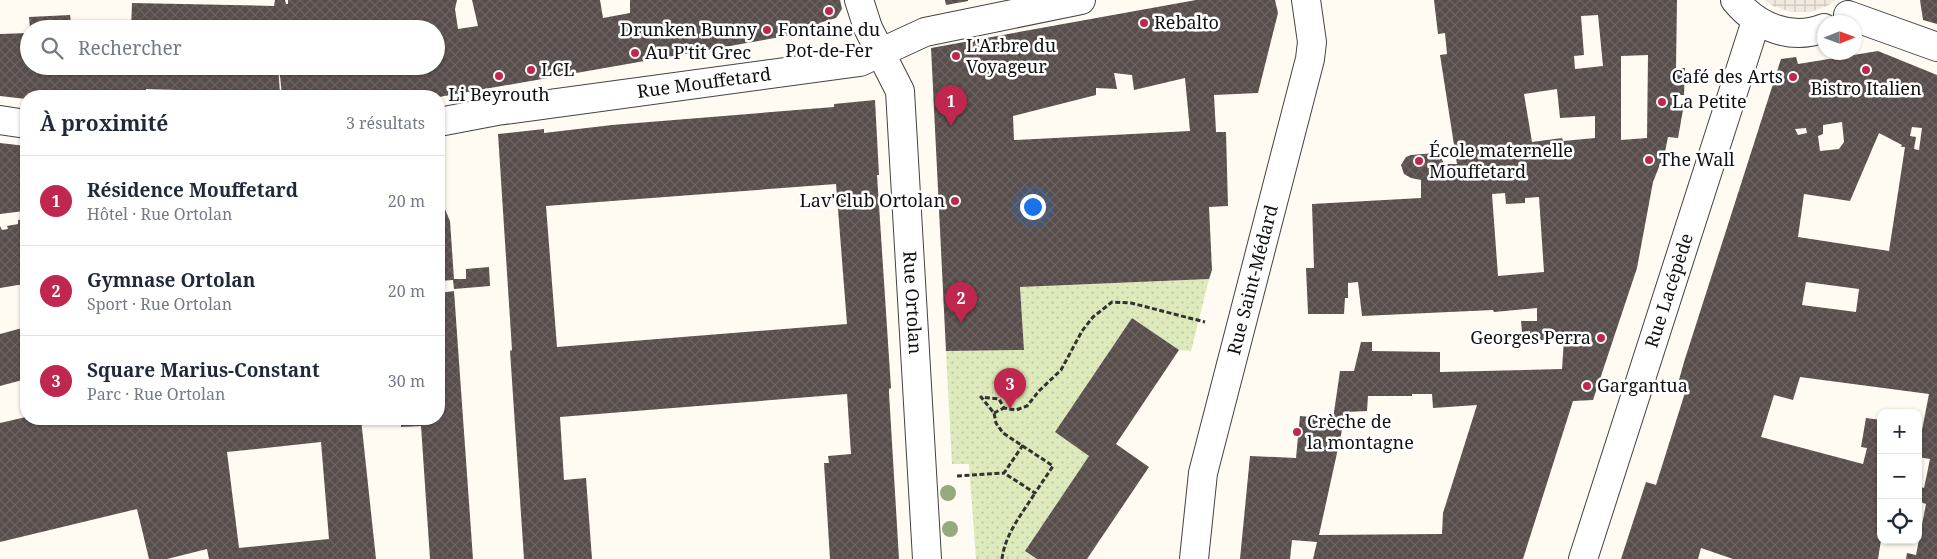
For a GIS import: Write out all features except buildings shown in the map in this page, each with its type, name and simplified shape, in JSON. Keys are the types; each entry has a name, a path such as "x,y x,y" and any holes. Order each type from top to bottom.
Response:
{"street":[{"name":"Rue Ortolan","path":"859,0 868,28 900,90 927,559"},
{"name":"Rue Mouffetard","path":"445,121 497,111 860,62 925,32 1081,0"},
{"name":"Rue Saint-Médard","path":"1194,559 1203,473 1310,59 1312,42 1306,0"},
{"path":"1735,0 1756,20 1771,28 1787,32 1817,29"},
{"path":"1849,13 1937,47"},
{"name":"Rue Lacépède","path":"1584,559 1756,20"},
{"path":"0,120 20,123"}],"path":[{"path":"994,413 1004,408 1016,410 1027,406 1039,391 1062,370 1082,331 1092,318 1112,302 1131,303 1239,331"},
{"path":"1002,559 1003,548 1010,533 1053,466 1003,433 996,423 994,413 981,397 999,399 1004,408"},
{"path":"1004,473 1023,445"},
{"path":"922,478 1004,473 1035,493"}],"green space":[{"path":"1209,279 1191,351 1179,350 1132,318 1055,432 1089,456 1025,551 1037,559 976,559 969,464 952,464 946,351 1024,350 1020,287"}],"shaded area":[{"path":"1765,0 1835,0 1829,5 1811,12 1791,12 1773,6"}],"place":[{"name":"Fontaine du Pot-de-Fer","path":"829,11"},
{"name":"Rebalto","path":"1144,23"},
{"name":"Drunken Bunny","path":"767,30"},
{"name":"Au P'tit Grec","path":"635,53"},
{"name":"L'Arbre du Voyageur","path":"956,56"},
{"name":"LCL","path":"531,70"},
{"name":"Bistro Italien","path":"1866,70"},
{"name":"Li Beyrouth","path":"499,76"},
{"name":"Café des Arts","path":"1793,77"},
{"name":"La Petite","path":"1662,102"},
{"name":"Résidence Mouffetard","path":"951,126"},
{"name":"The Wall","path":"1649,160"},
{"name":"École maternelle Mouffetard","path":"1419,161"},
{"name":"Lav'Club Ortolan","path":"955,201"},
{"name":"Gymnase Ortolan","path":"961,323"},
{"name":"Georges Perra","path":"1601,338"},
{"name":"Gargantua","path":"1587,386"},
{"name":"Square Marius-Constant","path":"1010,409"},
{"name":"Crèche de la montagne","path":"1297,432"}]}
